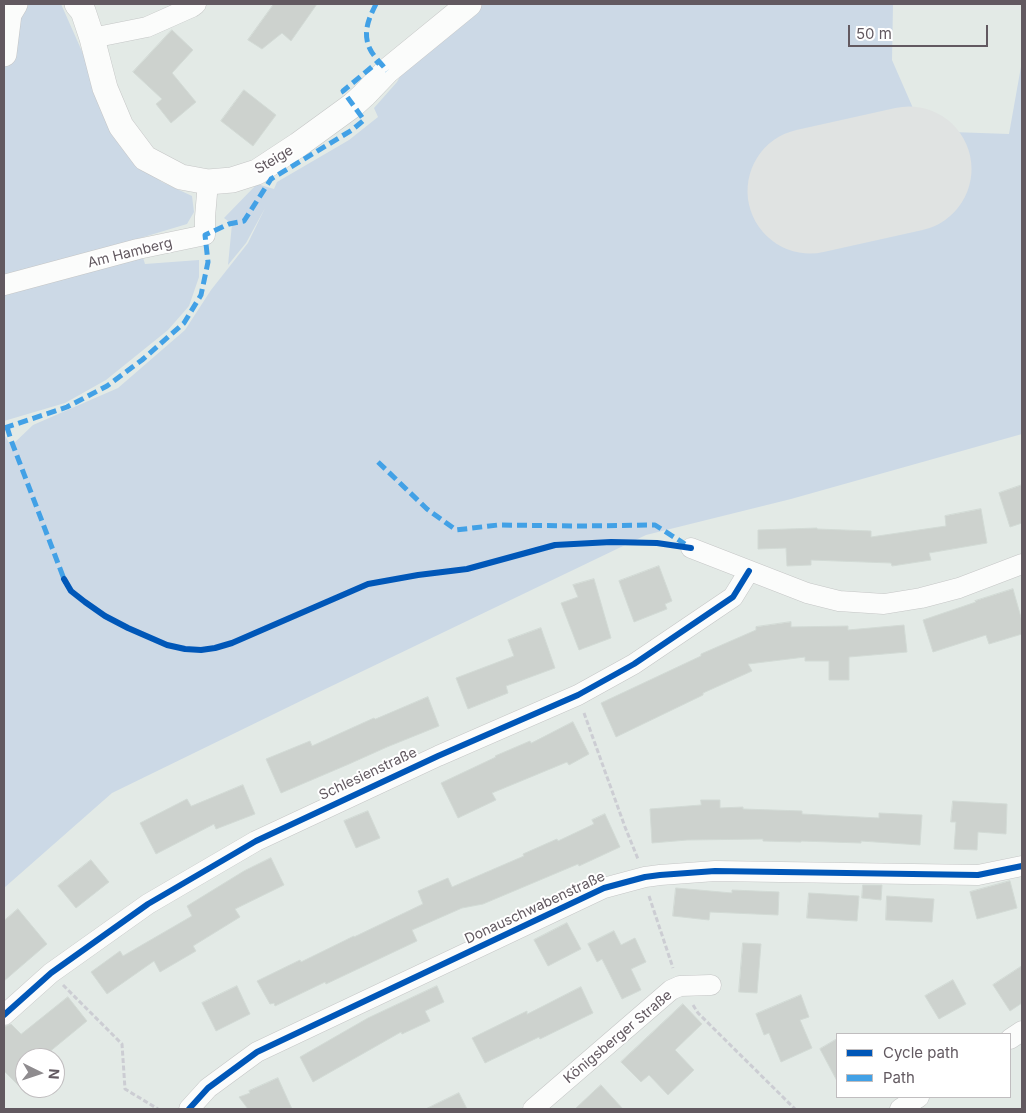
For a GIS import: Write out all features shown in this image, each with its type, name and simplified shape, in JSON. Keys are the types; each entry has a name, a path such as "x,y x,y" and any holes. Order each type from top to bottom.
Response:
{"street":[{"path":"4,54 9,14 15,4"},
{"name":"Steige","path":"77,4 83,11 105,88 121,126 145,158 181,177 208,182 232,180 257,172 298,146 353,105 387,71 469,4"},
{"path":"92,38 147,27 196,4"},
{"name":"Am Hamberg","path":"4,286 138,249 205,235 208,182"},
{"path":"691,548 807,594 839,601 884,604 921,598 959,588 1022,564"},
{"name":"Schlesienstraße","path":"4,1016 51,973 148,904 256,841 438,756 578,696 634,664 733,597 749,571"},
{"name":"Donauschwabenstraße","path":"188,1109 208,1088 257,1052 604,888 646,883 660,874 715,871 978,875 1022,866"},
{"name":"Königsberger Straße","path":"533,1109 671,990 680,986 711,985"},
{"path":"1011,1038 1022,1031"},
{"path":"900,1109 917,1098"}],"path":[{"path":"578,696 646,883 676,975"},
{"path":"66,988 122,1044 125,1089 158,1109"},
{"path":"691,1002 698,1013 796,1109"}],"shaded area":[{"path":"4,4 61,4 132,160 162,182 192,196 194,212 187,224 137,239 145,264 199,260 199,277 189,306 168,330 106,380 65,403 4,421"},
{"path":"483,4 893,4 892,60 923,131 1009,134 1022,61 1022,434 791,499 646,535 112,793 4,888 4,434 11,446 33,425 118,388 185,330 211,290 248,243 265,208 246,243 228,265 232,224 224,218 257,184 274,189 277,182 349,140 378,117 374,108 397,82 402,73"}],"building":[{"path":"274,4 317,4 291,41 282,33 262,49 248,40"},
{"path":"172,30 193,50 172,73 196,102 171,123 156,104 162,99 133,72"},
{"path":"244,90 276,115 253,146 221,121"},
{"path":"1022,485 1022,523 1010,527 999,493"},
{"path":"981,509 987,543 929,553 931,560 892,566 891,563 811,560 811,565 787,566 786,548 758,549 758,530 817,528 871,531 871,537 946,526 945,516"},
{"path":"659,566 672,601 665,604 667,609 634,622 619,581"},
{"path":"594,579 611,638 579,650 561,603 578,597 573,585"},
{"path":"1013,589 1022,621 1022,634 989,644 986,635 933,652 923,620"},
{"path":"791,622 791,627 848,626 848,630 904,625 907,652 849,657 849,680 829,680 829,661 805,661 805,657 748,664 752,671 703,693 703,695 616,737 601,703 701,656 701,654 756,630 756,627"},
{"path":"541,628 555,668 506,686 508,693 468,709 456,678 514,656 508,640"},
{"path":"428,697 439,726 281,793 266,759 310,741 312,746 374,718"},
{"path":"573,722 589,754 569,765 567,762 492,793 496,800 458,818 441,783 495,756 530,741 531,743"},
{"path":"243,785 255,814 216,829 214,824 156,854 140,823 187,799 191,806"},
{"path":"701,800 720,800 720,808 743,807 743,809 802,811 802,814 879,818 879,813 922,815 920,845 861,841 861,843 763,841 763,839 687,840 652,843 650,809 701,805"},
{"path":"953,801 1007,804 1006,834 978,832 977,850 954,849 956,822 951,822"},
{"path":"368,811 380,838 356,848 344,821"},
{"path":"605,814 620,847 579,866 578,864 483,904 462,908 412,930 417,941 275,1006 274,1003 270,1004 257,981 423,904 418,891 448,878 452,887 594,824 592,820"},
{"path":"271,858 284,885 235,909 240,917 193,946 196,951 160,972 154,961 107,994 91,972 120,951 123,956 192,916 187,906 244,871"},
{"path":"91,860 109,882 76,908 58,886"},
{"path":"1010,881 1017,908 977,919 970,892"},
{"path":"863,885 882,885 881,900 862,898"},
{"path":"676,888 732,893 732,890 779,892 778,915 710,912 709,920 673,916"},
{"path":"809,893 859,896 857,921 807,918"},
{"path":"887,896 934,899 932,922 886,920"},
{"path":"18,909 47,944 4,981 4,921"},
{"path":"567,923 581,949 548,966 534,940"},
{"path":"614,931 621,945 635,938 646,962 631,969 641,990 622,999 602,959 597,962 588,944"},
{"path":"743,943 761,944 757,993 739,992"},
{"path":"1022,966 1022,1003 1010,1011 993,985"},
{"path":"953,980 966,1004 939,1019 925,996"},
{"path":"237,986 250,1014 216,1031 202,1003"},
{"path":"437,986 444,1002 425,1011 430,1021 402,1034 401,1032 313,1082 300,1057 368,1018"},
{"path":"581,987 593,1013 485,1063 472,1038 527,1011 527,1014"},
{"path":"801,995 809,1017 800,1020 812,1048 781,1062 769,1033 764,1035 756,1014"},
{"path":"68,997 87,1021 54,1048 15,1048 15,1082 4,1071 4,1027 11,1024 21,1034"},
{"path":"683,1004 702,1024 675,1050 694,1070 668,1095 649,1075 641,1082 621,1062"},
{"path":"836,1040 836,1079 820,1049"},
{"path":"278,1078 292,1109 248,1109 239,1097 250,1093 249,1091"},
{"path":"601,1085 623,1109 575,1109 593,1092"},
{"path":"459,1093 467,1109 426,1109"}],"runway":[{"path":"810,191 909,169"}],"marked path":[{"path":"376,4 369,20 367,37 371,52 387,71"},
{"path":"4,428 67,407 107,386 142,360 184,323 201,295 208,262 205,235 229,224 244,221 271,179 352,130 364,120 343,91 379,61"},
{"path":"7,427 66,583"},
{"path":"378,462 427,509 456,530 498,525 655,525 685,544"}],"cycle path":[{"path":"64,579 71,591 85,602 105,616 128,628 167,645 201,650 232,643 368,584 467,569 555,545 611,542 657,543 691,548"},
{"path":"4,1015 51,973 148,904 256,841 438,756 578,695 634,664 733,597 749,571"},
{"path":"189,1109 208,1088 257,1052 604,888 645,877 715,871 978,875 1022,866"}]}
